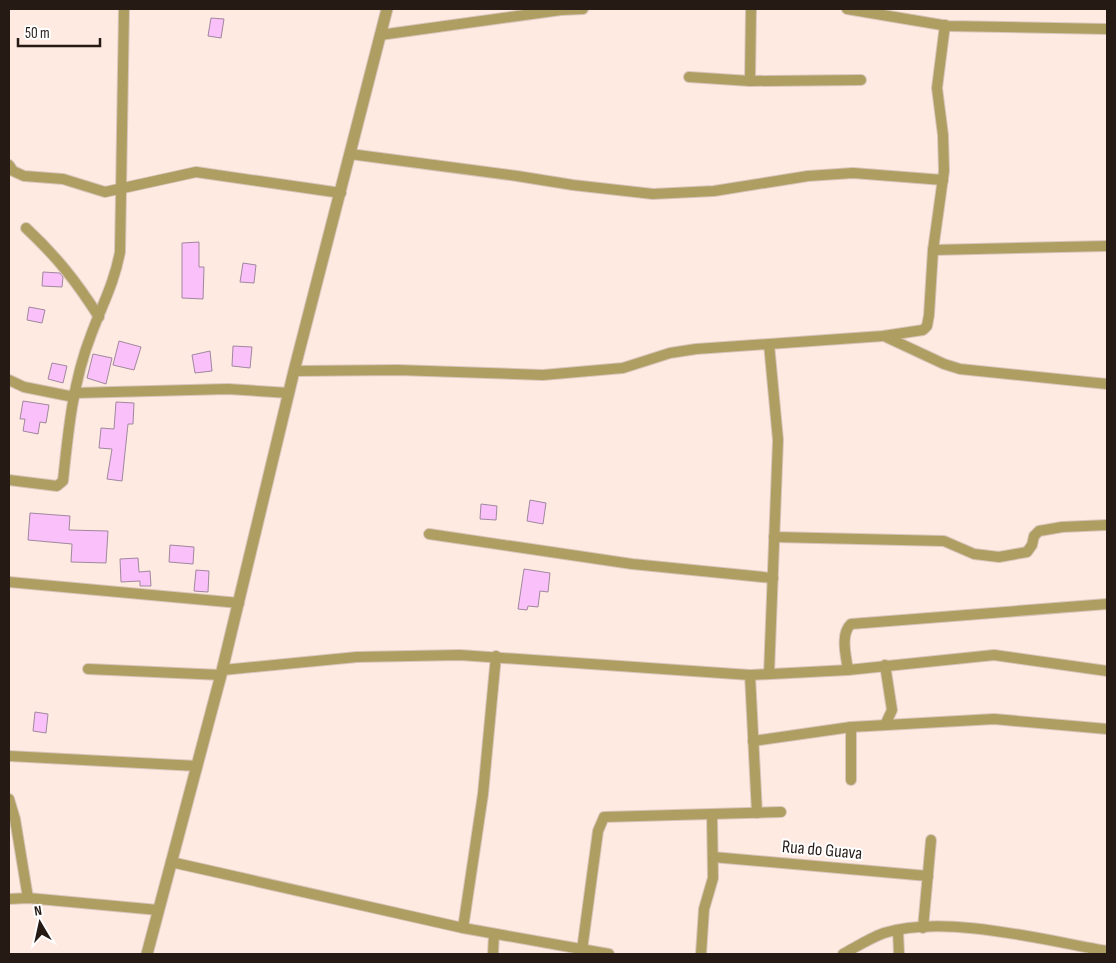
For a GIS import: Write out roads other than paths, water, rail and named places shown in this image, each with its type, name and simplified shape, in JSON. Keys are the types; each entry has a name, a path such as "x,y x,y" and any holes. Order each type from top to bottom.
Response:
{"street":[{"path":"9,480 60,485 63,481 74,395 90,336 115,278 120,252 124,9"},
{"path":"147,954 222,672 294,371 387,9"},
{"path":"380,35 542,12 583,9"},
{"path":"750,81 751,9"},
{"path":"847,9 945,25 1107,29"},
{"path":"294,371 398,370 543,375 623,368 670,353 696,349 883,336 924,330 927,326 933,250 943,180 943,135 937,88 945,25"},
{"path":"689,77 750,81 861,80"},
{"path":"350,154 517,176 573,186 653,194 714,191 808,176 853,173 943,180"},
{"path":"9,165 13,171 24,176 63,179 105,192 196,172 340,193"},
{"path":"26,228 54,254 71,274 99,317"},
{"path":"933,250 1107,246"},
{"path":"883,336 944,364 960,369 1107,384"},
{"path":"769,344 778,440 769,674"},
{"path":"9,380 24,386 74,395 228,389 289,393"},
{"path":"774,537 944,541 974,554 1000,557 1027,552 1032,545 1034,536 1038,532 1062,527 1107,525"},
{"path":"429,534 632,564 773,578"},
{"path":"9,582 239,603"},
{"path":"848,670 845,634 846,628 851,624 1107,604"},
{"path":"88,669 222,672 404,655 496,656 750,675 848,670 994,655 1107,671"},
{"path":"463,928 483,794 496,656"},
{"path":"885,665 892,710 885,725"},
{"path":"750,675 757,813"},
{"path":"892,710 907,723"},
{"path":"753,741 851,727 994,719 1107,729"},
{"path":"851,727 851,780"},
{"path":"9,756 197,766"},
{"path":"9,799 15,819 28,898"},
{"path":"582,950 601,820 611,816 781,812"},
{"path":"701,954 704,909 714,878 712,814"},
{"path":"923,928 930,840"},
{"name":"Rua do Guava","path":"713,857 928,876"},
{"path":"171,862 463,928 609,954"},
{"path":"9,899 28,898 158,910"},
{"path":"843,954 884,934 923,928 971,929 1107,951"},
{"path":"898,931 899,954"},
{"path":"492,954 494,934"}]}
